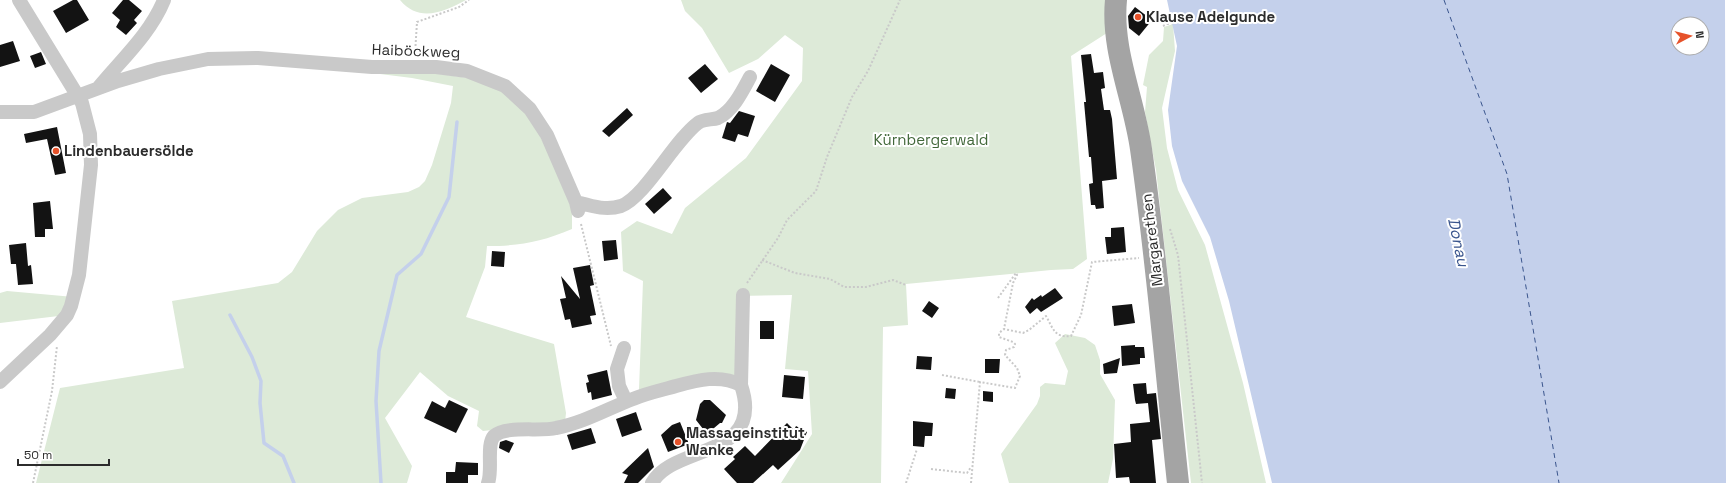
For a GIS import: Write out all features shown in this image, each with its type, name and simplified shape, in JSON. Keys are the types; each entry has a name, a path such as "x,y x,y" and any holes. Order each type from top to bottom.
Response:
{"main road":[{"name":"Margarethen","path":"1116,0 1115,23 1117,42 1134,112 1143,167 1178,483"}],"street":[{"path":"0,382 34,351 67,315 77,286 89,183 90,134 86,116 78,95 19,0"},
{"name":"Haiböckweg","path":"99,87 132,50 157,17 164,0"},
{"name":"Haiböckweg","path":"0,112 34,112 99,87 159,69 208,59 258,58 372,67 436,67 467,71 505,86 530,109 547,134 577,206"},
{"path":"577,206 612,208 622,206 633,199 675,147 698,122 719,117 730,107 750,77"},
{"path":"652,483 664,470 714,449 726,442 738,429 744,419 746,401 741,385 744,295"},
{"path":"624,348 617,369 619,386 626,401"},
{"path":"488,483 492,470 490,444 493,437 500,432 508,430 542,431 556,428 590,417 643,395 700,380 728,380 741,385"}],"path":[{"path":"415,67 417,22 459,7 469,0"},
{"path":"744,295 748,280 778,238 787,220 816,191 826,157 840,130 852,97 871,64 900,0"},
{"path":"1167,24 1166,20 1172,18"},
{"path":"1163,26 1173,23"},
{"path":"577,206 614,358 618,364"},
{"path":"1168,226 1178,255 1202,483"},
{"path":"1004,329 1023,333 1046,316 1053,332 1061,336 1071,336 1081,315 1092,262 1144,257"},
{"path":"762,260 795,273 830,279 844,287 866,287 893,280 906,285"},
{"path":"942,375 1016,388 1020,376 1017,368 1004,352 1014,347 1015,344 1013,342 1002,340 999,337 999,333 1004,329 1013,283 1017,275 1016,273 998,298"},
{"path":"33,483 52,391 57,345 56,328"},
{"path":"971,483 980,382"},
{"path":"906,483 917,449"},
{"path":"931,469 967,472 972,466"}],"green space":[{"path":"400,0 466,0 440,11 423,13 407,7"},
{"name":"Kürnbergerwald","path":"681,0 1108,0 1107,33 1071,56 1087,259 1073,269 906,284 908,325 883,327 881,483 781,483 812,434 808,371 785,369 792,295 738,296 738,370 734,376 639,390 643,281 623,271 621,232 637,221 672,234 685,208 746,158 802,81 803,48 785,35 758,59 729,73 702,28 685,11"},
{"path":"1173,24 1175,51 1162,108 1167,148 1178,190 1205,245 1243,383 1266,483 1191,483 1156,170 1145,112 1147,87 1143,85 1149,55 1163,41 1164,27"},
{"path":"412,70 489,81 527,109 572,202 572,229 530,242 487,246 485,267 466,317 554,344 566,413 565,422 483,431 477,426 479,411 448,396 420,372 385,418 412,466 407,483 36,483 60,388 184,368 172,301 278,283 292,272 317,231 338,210 362,198 408,192 419,187 425,181 432,165 451,103 453,86 412,78 356,71"},
{"path":"7,291 74,297 67,315 0,323 0,293"},
{"path":"1065,334 1085,338 1095,345 1100,360 1100,374 1115,400 1113,459 1108,483 1009,483 1001,454 1037,404 1040,396 1040,387 1045,383 1065,385 1068,371 1055,343"}],"water":[{"name":"Donau","path":"1167,0 1725,0 1726,483 1272,483 1229,301 1210,237 1182,181 1172,146 1168,110 1177,46"}],"building":[{"path":"73,0 77,0 89,20 66,33 53,11"},
{"path":"123,0 129,0 142,11 134,20 137,23 126,35 116,27 120,20 112,13"},
{"name":"Klause Adelgunde","path":"1135,7 1152,20 1139,36 1129,28 1128,16"},
{"path":"13,41 20,61 0,67 0,45"},
{"path":"41,52 46,64 35,68 30,56"},
{"path":"1091,54 1094,73 1103,72 1105,88 1101,89 1104,110 1110,110 1112,119 1117,179 1102,181 1104,208 1096,209 1095,205 1091,205 1089,184 1093,183 1091,157 1089,157 1084,102 1086,102 1081,55"},
{"path":"705,64 718,79 701,93 688,78"},
{"path":"771,64 790,75 775,102 756,91"},
{"path":"627,108 633,115 609,137 602,131"},
{"path":"739,111 755,116 748,137 738,134 735,142 722,138 727,122 730,123"},
{"name":"Lindenbauersölde","path":"57,127 66,173 55,175 47,139 26,143 24,134"},
{"path":"663,188 672,198 654,214 645,204"},
{"path":"50,201 53,229 45,229 45,237 35,237 33,203"},
{"path":"1124,227 1126,252 1107,254 1105,237 1111,237 1111,228"},
{"path":"616,240 618,259 604,261 602,241"},
{"path":"26,243 28,266 31,265 33,284 18,285 16,264 11,264 9,245"},
{"path":"492,251 505,252 504,267 491,266"},
{"path":"590,265 594,285 590,286 596,315 590,316 592,324 572,328 570,319 565,320 560,299 566,298 561,276 580,299 573,268"},
{"path":"1055,288 1063,298 1041,312 1037,308 1030,314 1025,307 1032,298 1034,300 1041,295 1042,297"},
{"path":"929,301 939,308 932,318 922,311"},
{"path":"1132,304 1135,323 1114,326 1112,306"},
{"path":"760,321 774,321 774,339 760,339"},
{"path":"1135,345 1135,347 1144,347 1145,358 1140,358 1140,364 1122,366 1121,346"},
{"path":"917,356 932,357 931,370 916,369"},
{"path":"1120,358 1117,373 1104,374 1103,364"},
{"path":"985,359 1000,359 999,373 985,373"},
{"path":"607,370 612,395 592,400 591,392 588,393 586,383 589,382 587,375"},
{"path":"784,375 805,377 803,399 782,397"},
{"path":"1146,383 1147,394 1156,393 1161,439 1152,440 1156,483 1130,483 1129,477 1116,478 1114,444 1131,442 1130,424 1150,422 1148,403 1136,404 1133,384"},
{"path":"946,388 956,389 955,399 945,398"},
{"path":"983,391 993,392 993,402 983,401"},
{"path":"449,400 468,409 456,433 424,418 432,401 445,408"},
{"path":"704,400 710,400 726,415 722,423 707,434 696,420 700,404"},
{"path":"636,412 642,430 622,437 616,419"},
{"path":"913,421 933,423 932,436 925,436 924,447 913,446"},
{"path":"680,422 689,444 668,452 661,435 672,425"},
{"path":"787,423 794,430 796,426 807,432 800,450 778,470 773,465 753,483 737,483 724,469 735,459 733,457 745,446 755,456"},
{"path":"591,428 596,443 572,450 567,435"},
{"path":"506,440 514,443 509,453 499,448 500,442"},
{"path":"648,448 654,467 638,483 624,483 628,475 622,473"},
{"path":"456,462 478,463 478,475 468,475 468,483 446,483 446,472 455,472"}],"waterway":[{"path":"381,483 376,401 379,351 397,275 421,254 449,197 457,122"},
{"path":"230,315 252,357 261,381 260,403 264,443 283,456 294,483"}],"ferry route":[{"path":"1444,0 1507,174 1559,483"}],"place":[{"name":"Klause Adelgunde","path":"1138,17"},
{"name":"Lindenbauersölde","path":"56,151"},
{"name":"Massageinstitut Wanke","path":"678,442"}]}
